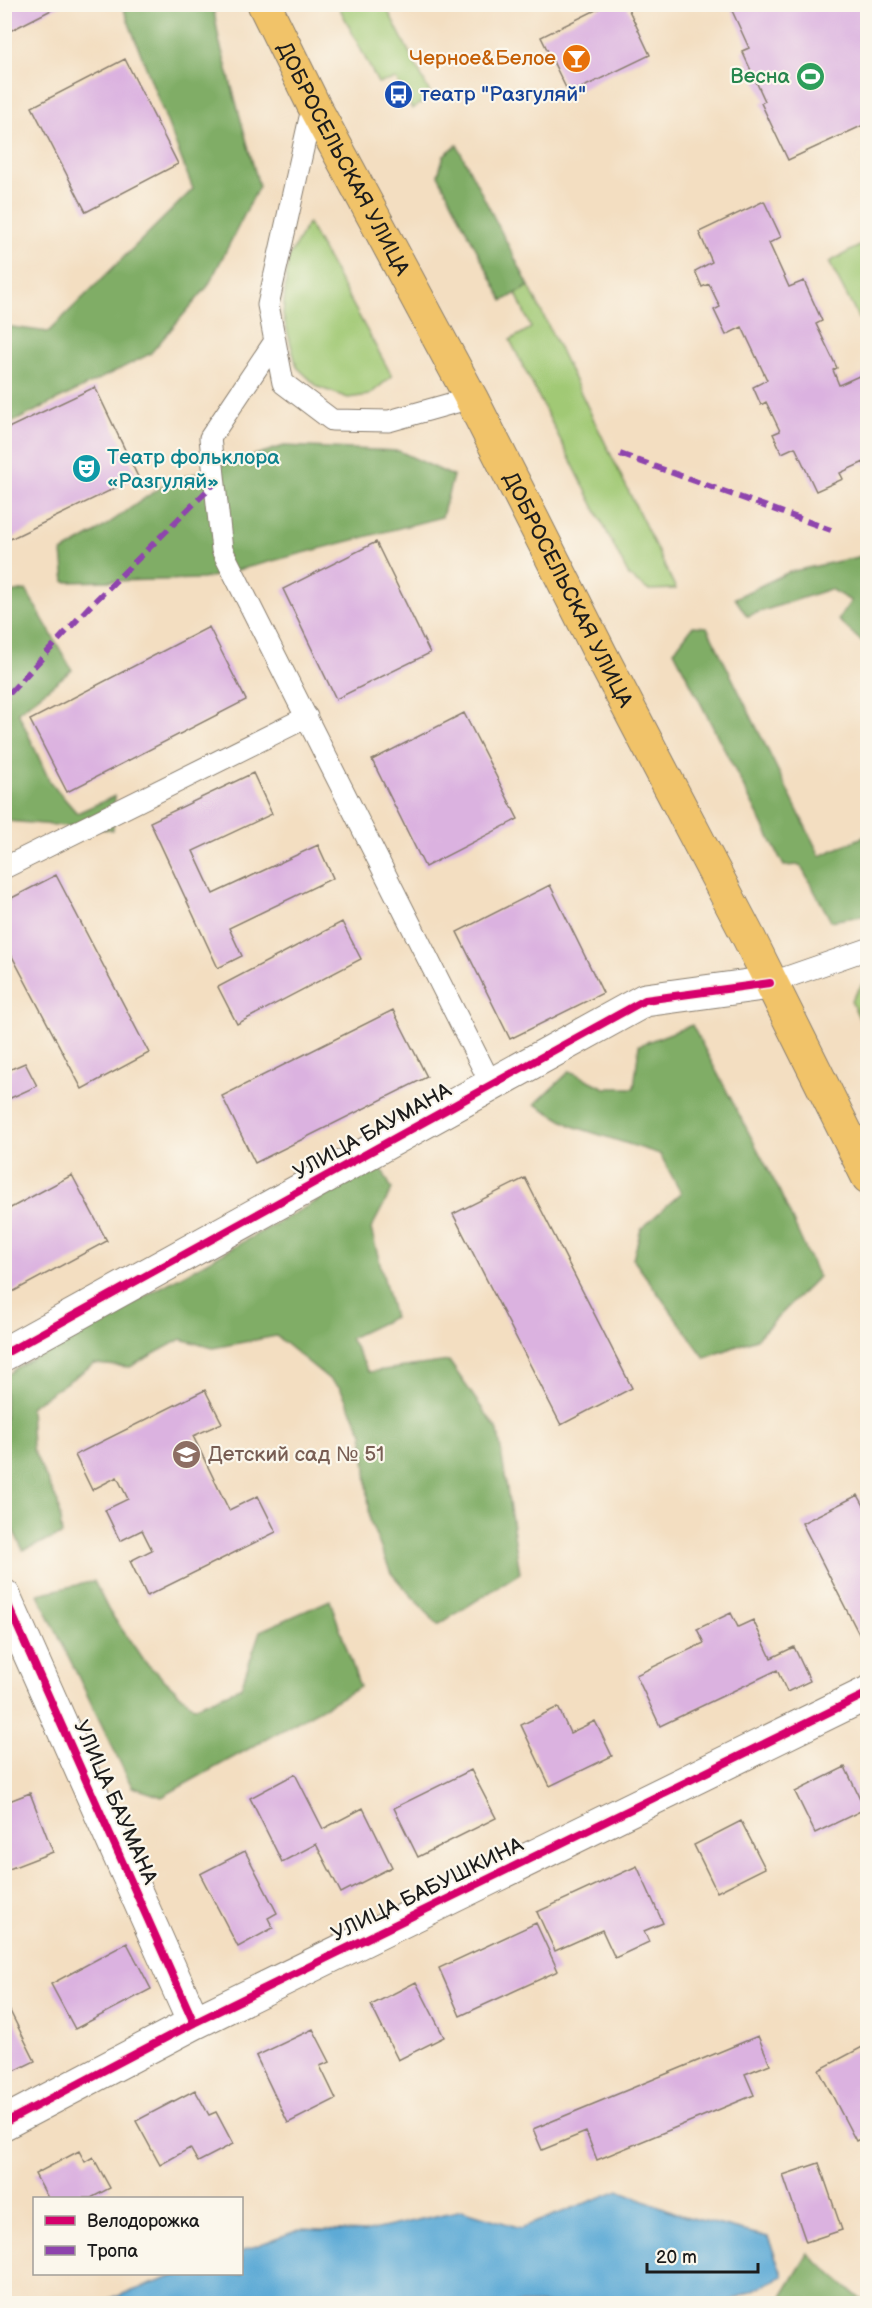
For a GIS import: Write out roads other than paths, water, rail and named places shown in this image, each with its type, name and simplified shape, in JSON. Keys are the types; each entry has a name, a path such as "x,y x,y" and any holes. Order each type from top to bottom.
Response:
{"main road":[{"name":"ДОБРОСЕЛЬСКАЯ УЛИЦА","path":"264,4 313,104 471,398 601,655 750,938 770,983 867,1177"}],"street":[{"name":"УЛИЦА БАУМАНА","path":"4,1354 645,1000 770,983"},
{"name":"УЛИЦА БАУМАНА","path":"4,1596 194,2023"},
{"name":"УЛИЦА БАБУШКИНА","path":"4,2124 194,2023 867,1693"}],"lane":[{"path":"313,104 268,305 283,383 332,420 389,421 471,398"},
{"path":"275,341 210,438 222,550 492,1086"},
{"path":"4,868 306,717"},
{"path":"770,983 867,949"}],"water":[{"path":"619,2190 684,2216 768,2237 783,2276 724,2304 87,2303 104,2301 177,2275 243,2275 243,2251 301,2229 364,2232 462,2210 521,2228"}],"place":[{"name":"Черное&Белое","path":"577,58"},
{"name":"Весна","path":"811,76"},
{"name":"театр \"Разгуляй\"","path":"399,94"},
{"name":"Театр фольклора «Разгуляй»","path":"86,469"},
{"name":"Детский сад № 51","path":"187,1454"}]}
